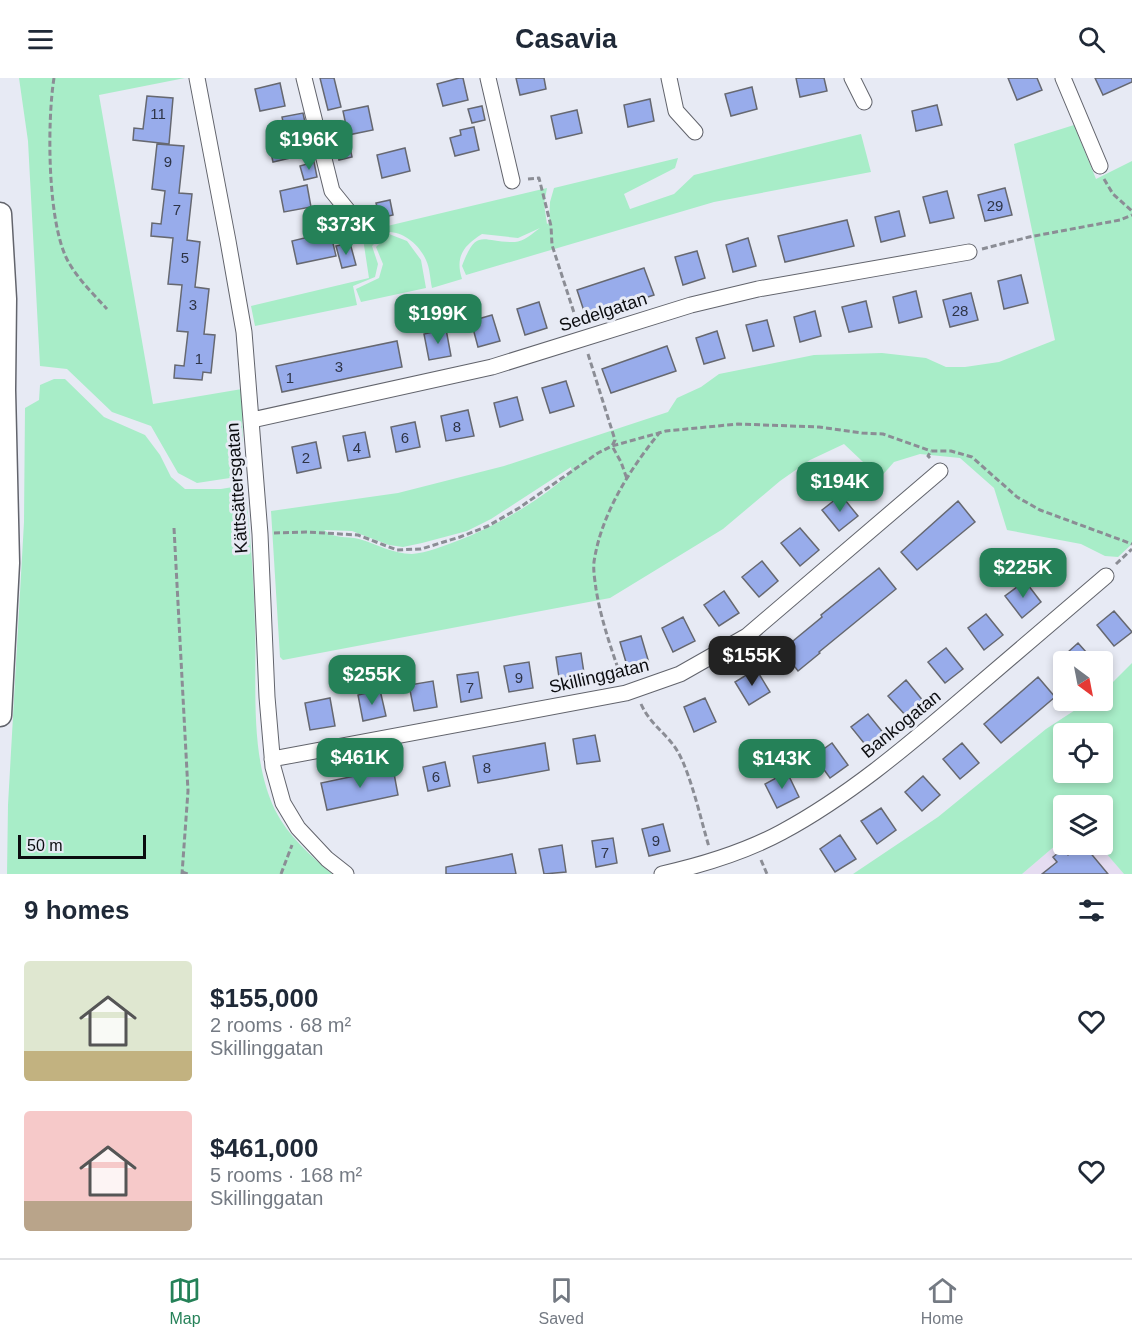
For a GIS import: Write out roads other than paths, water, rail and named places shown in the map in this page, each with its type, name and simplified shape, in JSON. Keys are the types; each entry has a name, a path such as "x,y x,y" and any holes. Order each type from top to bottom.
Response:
{"main road":[{"path":"0,214 4,298 8,563 0,715"},
{"path":"0,448 5,410"}],"street":[{"name":"Kättsättersgatan","path":"197,78 240,305 252,420 272,759 283,803 298,828 327,859 346,874"},
{"path":"304,78 332,191 353,217"},
{"path":"488,78 512,181"},
{"path":"669,78 676,111 695,132"},
{"path":"852,78 864,102"},
{"path":"1063,78 1100,166"},
{"name":"Sedelgatan","path":"252,420 492,368 691,305 758,289 969,252"},
{"name":"Skillinggatan","path":"272,759 495,719 639,690 680,675 747,636 940,471"},
{"name":"Bankogatan","path":"662,874 713,861 781,833 866,778 1106,576"}]}
